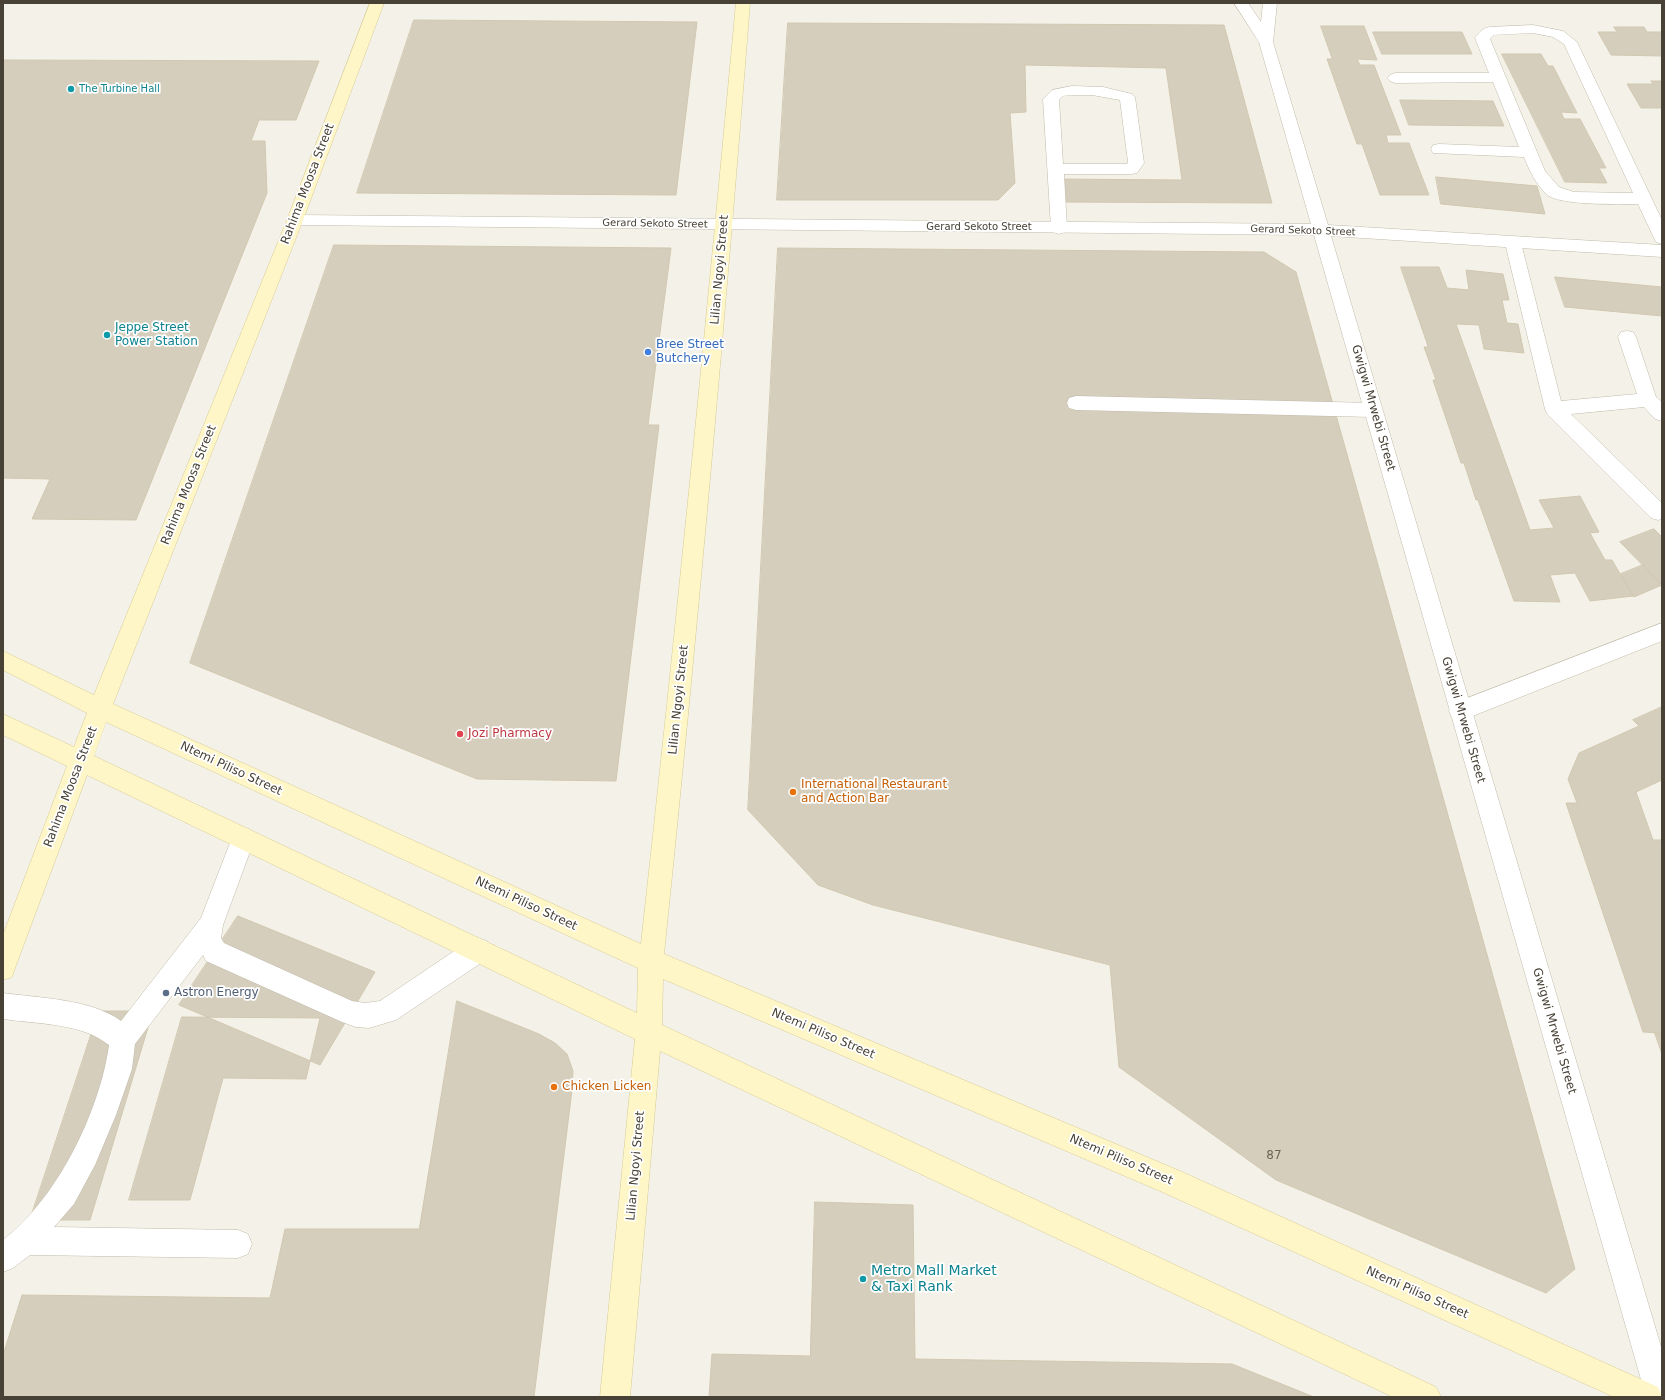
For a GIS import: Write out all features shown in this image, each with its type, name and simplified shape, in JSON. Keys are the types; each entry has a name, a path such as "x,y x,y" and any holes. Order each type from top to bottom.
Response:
{"street":[{"name":"Rahima Moosa Street","path":"3,968 80,760 295,220 377,3"},
{"name":"Lilian Ngoyi Street","path":"615,1397 649,1032 651,961 678,713 724,225 743,3"},
{"name":"Gwigwi Mrwebi Street","path":"1241,3 1266,42 1661,1397"},
{"name":"Gwigwi Mrwebi Street","path":"1266,42 1270,3"},
{"path":"1644,199 1574,197 1553,191 1538,172 1482,38 1490,31 1533,29 1558,34 1570,42 1644,199 1662,238"},
{"path":"1394,78 1498,77"},
{"path":"1055,169 1131,169 1136,163 1126,97 1116,93 1066,91 1057,93 1051,99 1055,169 1059,228"},
{"path":"1439,149 1530,152"},
{"name":"Gerard Sekoto Street","path":"295,220 1321,230 1662,251"},
{"path":"1513,243 1554,409 1658,512"},
{"path":"1627,337 1648,400 1662,414"},
{"path":"1554,409 1648,400"},
{"path":"1076,403 1373,410"},
{"path":"1460,711 1662,632"},
{"name":"Ntemi Piliso Street","path":"3,660 100,709 651,961 1170,1181 1648,1397"},
{"path":"3,724 649,1032 1426,1397"},
{"path":"243,838 211,924 208,940 215,952 363,1017 375,1016 387,1011 478,950"},
{"path":"3,1258 25,1241 64,1194 85,1155 107,1106 119,1069 123,1039 211,924"},
{"path":"3,1006 81,1017 106,1026 123,1039"},
{"path":"25,1241 238,1244"}],"building":[{"path":"414,20 697,22 676,195 357,193"},
{"path":"788,23 1224,25 1272,203 1061,202 1059,179 1182,180 1166,68 1025,65 1026,112 1010,113 1015,183 998,200 777,200"},
{"path":"1321,26 1364,26 1377,60 1357,59 1360,65 1374,65 1401,135 1386,135 1388,143 1409,143 1429,195 1380,195 1362,144 1357,144 1327,59 1332,59"},
{"path":"1614,27 1644,27 1647,32 1662,32 1662,56 1611,55 1598,32 1617,32"},
{"path":"1373,32 1462,32 1472,54 1382,54"},
{"path":"1502,54 1541,54 1548,66 1553,66 1577,113 1561,112 1564,119 1580,119 1606,168 1599,168 1607,183 1565,182"},
{"name":"Jeppe Street Power Station","path":"3,60 319,61 296,120 259,120 251,141 265,141 267,193 136,520 32,519 50,479 3,478"},
{"path":"1651,81 1662,81 1662,108 1641,108 1627,84 1653,84"},
{"path":"1400,100 1493,101 1504,126 1409,125"},
{"path":"1436,177 1537,186 1545,214 1441,204"},
{"path":"334,245 671,248 648,425 659,425 616,781 477,779 190,663"},
{"path":"778,248 1264,252 1296,272 1575,1269 1546,1293 1276,1180 1119,1067 1110,965 873,905 818,885 748,810"},
{"path":"1401,267 1439,267 1447,288 1469,290 1466,270 1503,274 1509,300 1502,300 1507,323 1518,324 1524,353 1484,349 1479,325 1456,324 1530,530 1554,528 1539,500 1580,496 1599,532 1590,533 1605,560 1612,560 1633,596 1590,601 1575,573 1550,575 1560,602 1514,601 1478,500 1476,500 1464,463 1461,463 1433,380 1436,380 1424,347 1428,347"},
{"path":"1555,277 1662,287 1662,316 1565,307"},
{"path":"1654,529 1662,537 1662,585 1620,542"},
{"path":"1643,565 1662,585 1634,597 1621,574"},
{"path":"1662,707 1662,780 1636,792 1653,840 1662,840 1662,1033 1643,1032 1566,803 1577,803 1568,779 1579,753 1639,726 1633,720"},
{"path":"238,916 375,972 320,1065 179,1005"},
{"path":"457,1001 539,1034 555,1043 567,1054 573,1071 572,1090 534,1397 3,1397 3,1355 22,1295 270,1298 285,1229 419,1229"},
{"path":"99,1011 153,1011 90,1220 30,1220"},
{"path":"182,1017 320,1018 306,1079 223,1078 190,1200 129,1200"},
{"path":"1655,1033 1662,1034 1662,1054"},
{"name":"Metro Mall Market & Taxi Rank","path":"815,1202 913,1205 915,1359 1232,1364 1314,1397 709,1397 712,1354 810,1356"}],"place":[{"name":"The Turbine Hall","path":"71,89"},
{"name":"Jeppe Street Power Station","path":"107,335"},
{"name":"Bree Street Butchery","path":"648,352"},
{"name":"Jozi Pharmacy","path":"460,734"},
{"name":"International Restaurant and Action Bar","path":"793,792"},
{"name":"Astron Energy","path":"166,993"},
{"name":"Chicken Licken","path":"554,1087"},
{"name":"Metro Mall Market & Taxi Rank","path":"863,1279"}]}
